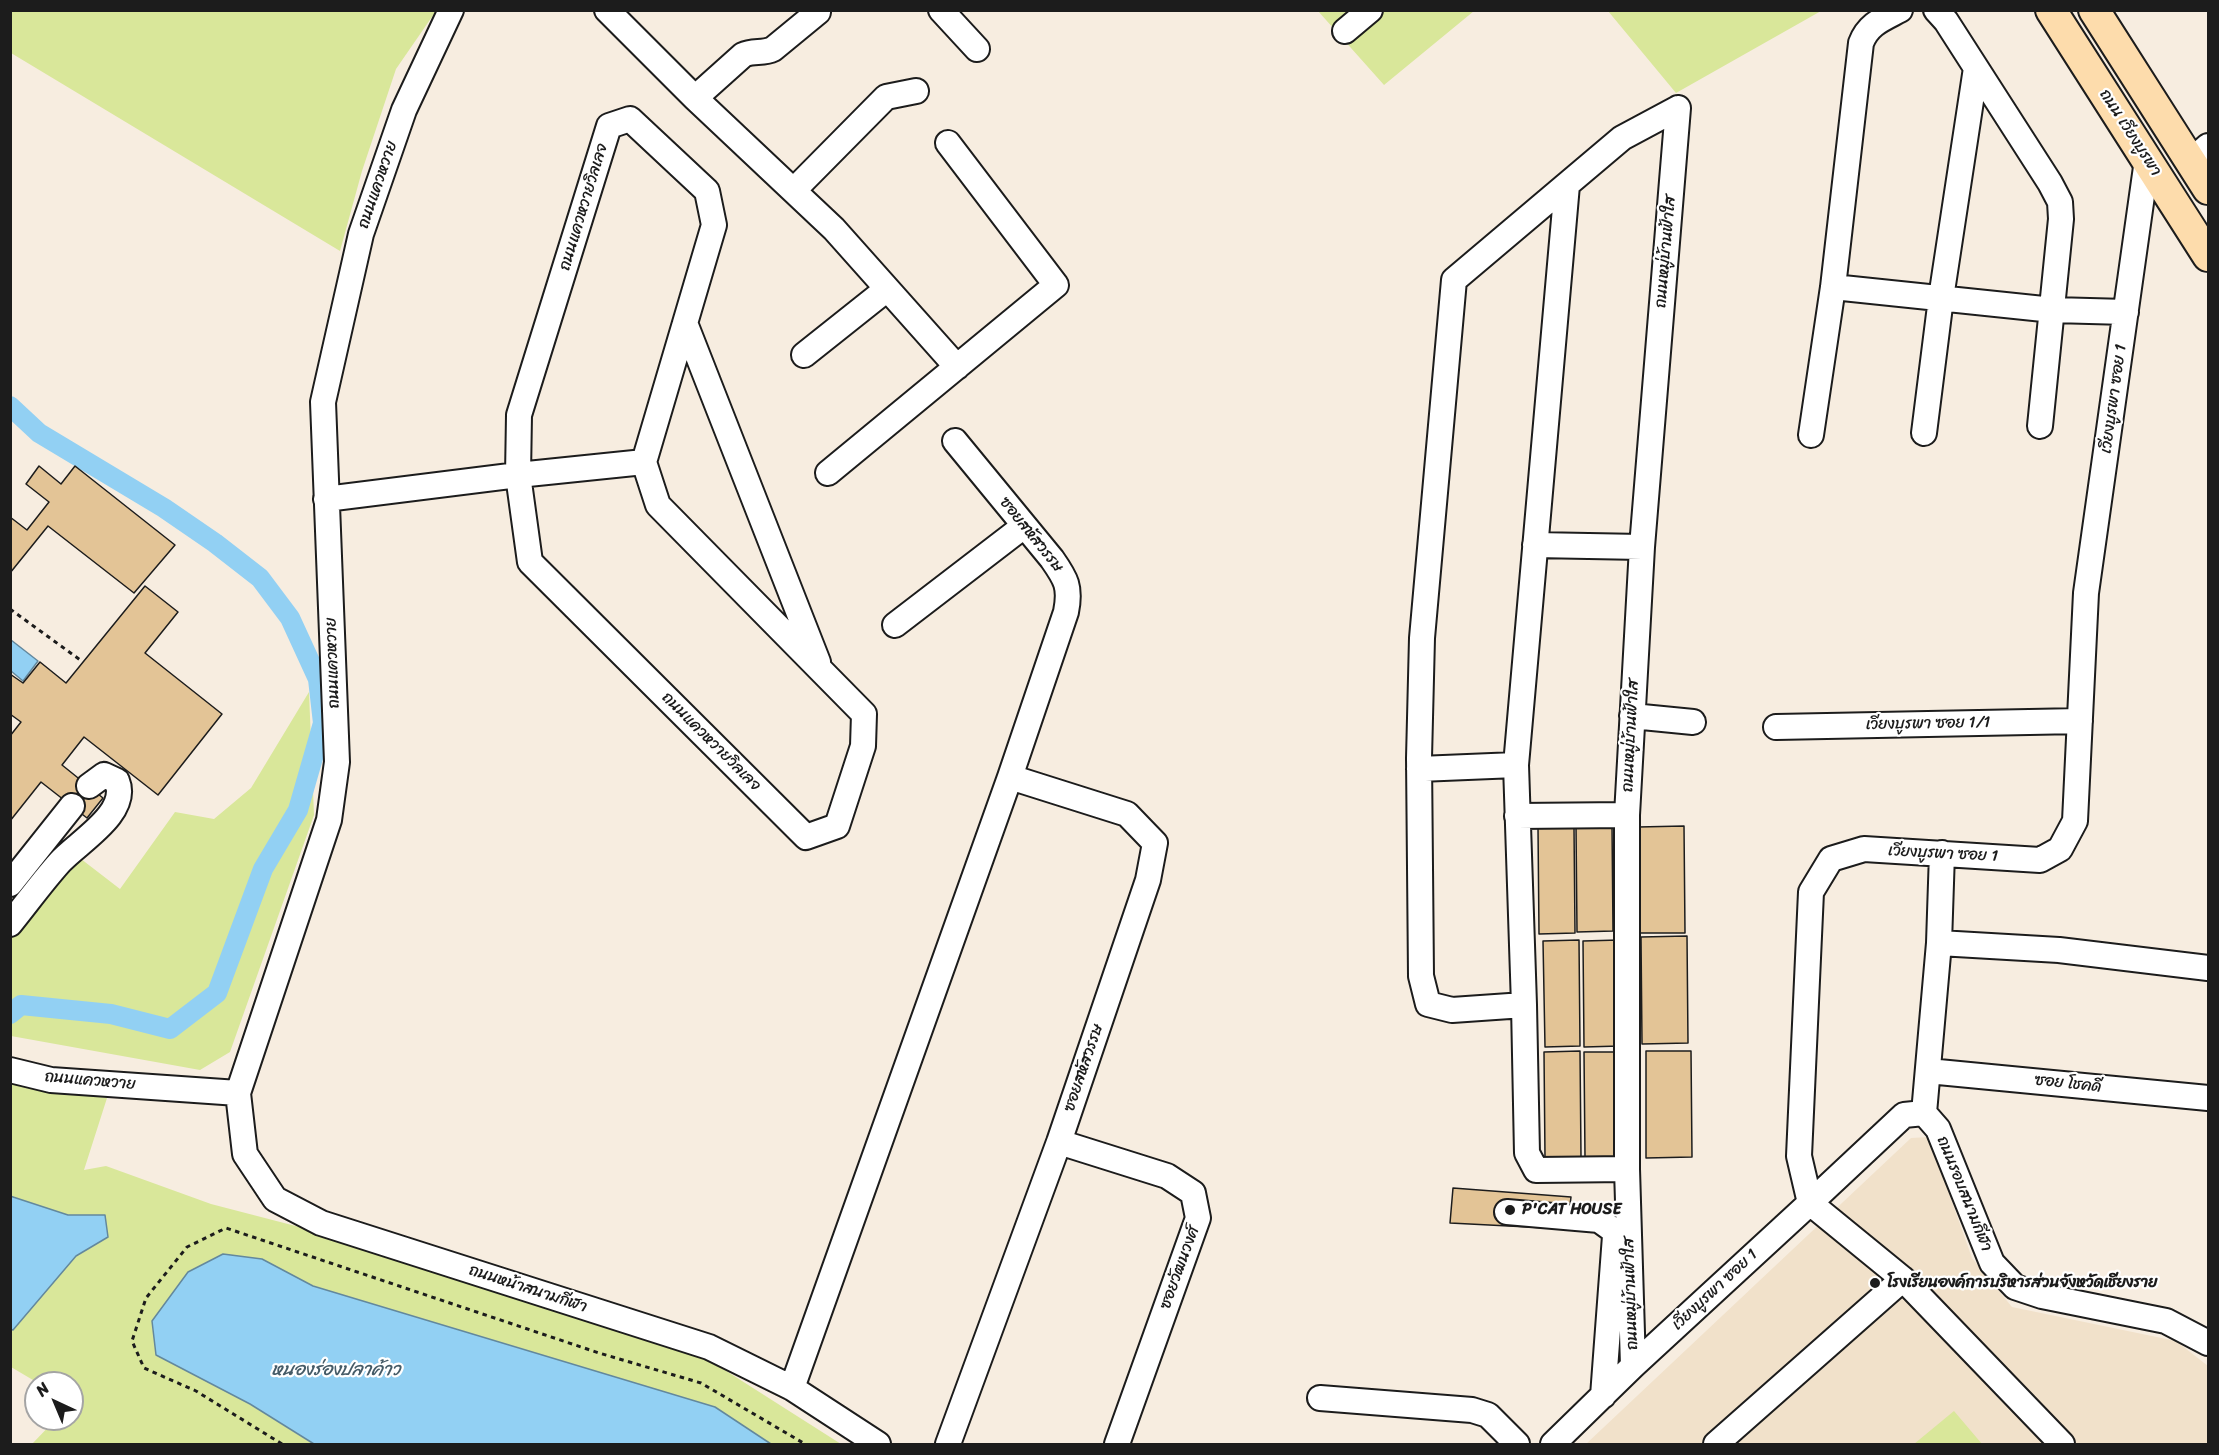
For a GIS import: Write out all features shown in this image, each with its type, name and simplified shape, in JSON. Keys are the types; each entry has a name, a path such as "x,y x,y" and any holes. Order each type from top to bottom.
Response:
{"main road":[{"name":"ถนน เวียงบูรพา","path":"2051,10 2208,256"},
{"path":"2094,10 2199,154 2208,189"}],"street":[{"name":"ถนนแควหวาย","path":"10,1070 51,1080 238,1093 329,820 337,762 323,402 361,234 404,110 451,10"},
{"path":"607,10 695,98 834,230 957,367"},
{"path":"941,10 977,49"},
{"path":"1345,31 1370,10"},
{"path":"1811,435 1833,287 1861,43 1869,28 1900,10"},
{"path":"1936,10 1946,21 2060,202 2053,310 2040,426"},
{"path":"695,98 743,55 773,49 818,12"},
{"path":"1924,433 1941,298 1976,68"},
{"path":"794,190 886,97 916,91"},
{"name":"ถนนหมู่บ้านฟ้าใส","path":"1567,184 1622,138 1678,108 1642,547 1627,815 1627,1169 1633,1366"},
{"name":"ถนนแควหวายวิลเลจ","path":"630,119 707,190 714,225 685,323 644,462 658,505 864,714 863,747 837,826 806,837 530,562 518,475 519,415 609,126 630,119"},
{"path":"828,473 1056,285 948,143"},
{"name":"เวียงบูรพา ซอย 1","path":"1553,1444 1633,1366 1810,1203 1799,1156 1811,892 1831,859 1864,849 2040,860 2061,849 2075,821 2086,594 2147,160"},
{"path":"1567,184 1516,765 1527,1153 1536,1170 1627,1169"},
{"path":"1524,1005 1452,1010 1428,1004 1421,976 1419,769 1422,638 1454,280 1567,184"},
{"path":"1833,287 2053,310 2126,312"},
{"path":"804,355 887,289"},
{"name":"ถนนแควหวายวิลเลจ","path":"685,323 822,671"},
{"name":"ซอยสหัสวรรษ","path":"792,1388 1010,777 1066,612 1070,594 1064,576 955,441"},
{"path":"326,499 644,462"},
{"path":"896,625 1024,526"},
{"path":"1535,545 1642,547"},
{"path":"1632,716 1693,722"},
{"name":"เวียงบูรพา ซอย 1/1","path":"1776,727 2080,721"},
{"path":"1419,769 1516,765"},
{"path":"10,924 61,861 93,835 119,801 121,790 117,781 104,775 89,786"},
{"name":"ซอยสหัสวรรษ","path":"948,1444 1059,1142 1148,880 1155,843 1127,814 1010,777"},
{"path":"10,884 72,806"},
{"path":"1517,816 1627,815"},
{"path":"1942,854 1940,944 1924,1113 1904,1115 1810,1203 1903,1279 2062,1444"},
{"path":"1940,944 2059,950 2208,968"},
{"name":"ซอย โชคดี","path":"1928,1071 2208,1098"},
{"name":"ถนนหน้าสนามกีฬา","path":"238,1093 245,1155 275,1199 321,1223 709,1347 792,1388 878,1444"},
{"name":"ถนนรอบสนามกีฬา","path":"1924,1113 1938,1129 1992,1263 2015,1287 2042,1296 2166,1321 2208,1343"},
{"name":"ซอยวัฒนวงศ์","path":"1059,1142 1167,1176 1193,1192 1198,1218 1117,1444"},
{"path":"1507,1212 1599,1220 1613,1230 1616,1236 1603,1396"},
{"path":"1716,1444 1903,1279"},
{"path":"1320,1398 1472,1410 1488,1415 1517,1444"}],"path":[{"path":"11,609 83,662"},
{"path":"282,1444 196,1391 144,1368 132,1341 146,1298 187,1247 226,1228 599,1353 701,1383 805,1444"}],"shaded area":[{"name":"โรงเรียนองค์การบริหารส่วนจังหวัดเชียงราย","path":"1929,1137 1972,1258 2012,1307 2176,1341 2208,1366 2208,1444 1586,1444 1911,1138"}],"green space":[{"path":"10,11 436,11 396,69 362,171 340,251 11,53"},
{"path":"1318,11 1474,11 1384,85"},
{"path":"1608,11 1821,11 1676,93"},
{"path":"309,692 314,815 230,1052 200,1070 11,1036 10,924 72,852 120,889 175,812 214,819 251,788"},
{"path":"11,1081 107,1098 84,1170 106,1166 211,1204 311,1230 709,1360 841,1444 771,1444 715,1407 313,1286 262,1259 250,1404 313,1444 32,1444 44,1431 84,1431 84,1371 24,1371 24,1375 11,1367"},
{"path":"1954,1411 1982,1444 1914,1444"}],"water":[{"path":"11,640 38,661 23,681 11,671"},
{"path":"10,1196 68,1215 105,1215 108,1237 76,1256 13,1330 10,1329"},
{"name":"หนองร่องปลาค้าว","path":"223,1254 262,1259 313,1286 715,1407 771,1444 314,1444 250,1404 156,1355 152,1321 188,1272"}],"building":[{"path":"39,466 61,484 75,466 175,545 134,593 48,526 10,573 10,517 27,530 49,502 26,484"},
{"path":"145,586 178,612 145,653 222,714 158,795 84,737 62,765 103,798 87,818 41,782 10,821 10,736 21,722 10,714 10,674 23,683 40,662 66,683"},
{"path":"1612,825 1613,931 1577,932 1576,826"},
{"path":"1684,826 1685,933 1639,933 1638,827"},
{"path":"1574,827 1575,933 1539,934 1538,828"},
{"path":"1687,936 1688,1043 1642,1044 1641,937"},
{"path":"1579,940 1580,1046 1545,1047 1543,941"},
{"path":"1619,940 1620,1046 1584,1047 1583,941"},
{"path":"1580,1051 1581,1157 1545,1158 1544,1052"},
{"path":"1646,1051 1691,1051 1692,1157 1646,1158"},
{"path":"1584,1052 1620,1052 1621,1158 1585,1158"},
{"name":"P'CAT HOUSE","path":"1453,1188 1571,1197 1567,1229 1450,1223"}],"waterway":[{"path":"10,406 39,433 164,508 260,578 290,618 318,679 323,723 298,810 263,869 217,993 170,1029 111,1014 21,1005 10,1014"}],"place":[{"name":"P'CAT HOUSE","path":"1510,1210"},
{"name":"โรงเรียนองค์การบริหารส่วนจังหวัดเชียงราย","path":"1875,1283"}]}
